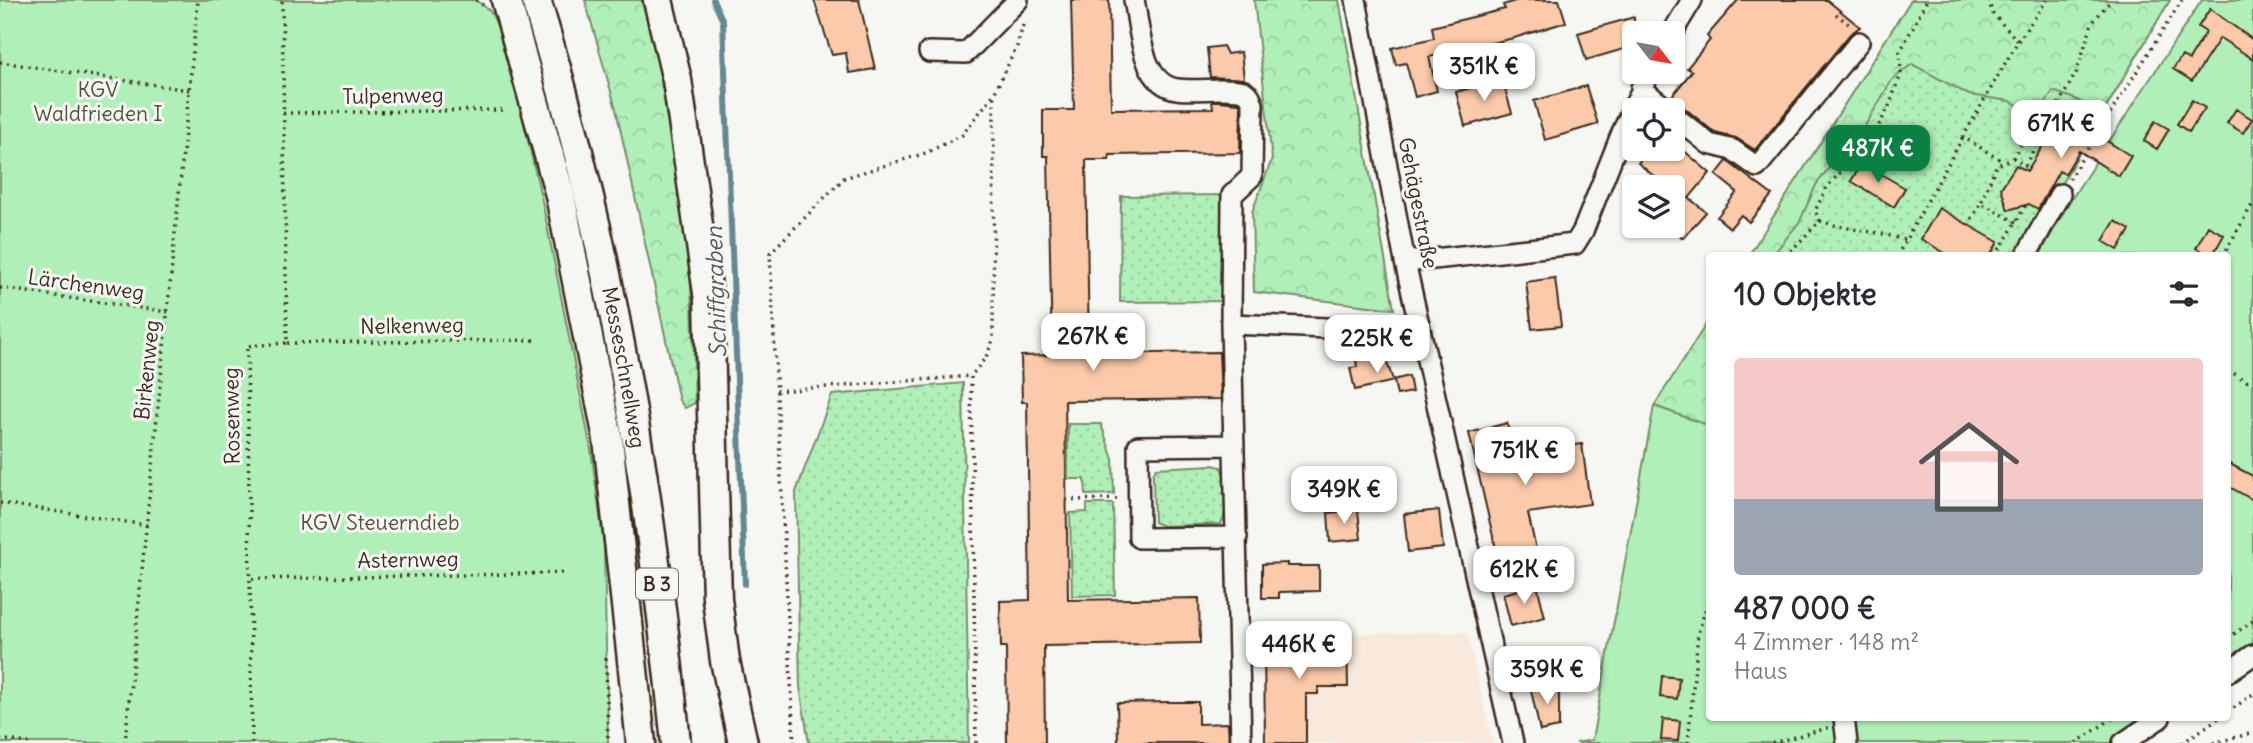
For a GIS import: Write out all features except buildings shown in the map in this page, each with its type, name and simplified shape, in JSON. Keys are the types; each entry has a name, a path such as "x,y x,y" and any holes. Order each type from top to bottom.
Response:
{"highway":[{"name":"Messeschnellweg","path":"536,0 571,125 624,358 667,657 676,743"},
{"path":"658,0 677,80 709,300 717,599 725,662 743,743"},
{"path":"498,5 560,195 608,439 641,743"}],"street":[{"path":"1134,0 1149,68 1156,79 1177,89 1244,91 1251,96 1253,104 1252,176 1232,195 1231,324 1241,743"},
{"name":"Gehägestraße","path":"1356,0 1405,262 1513,743"},
{"path":"1679,21 1692,0"},
{"path":"929,52 966,53 1022,6"},
{"path":"1685,125 1709,144 1733,150 1757,167 1859,42"},
{"path":"1405,262 1574,244 1583,231 1644,84"},
{"path":"2028,252 2060,194"},
{"path":"1231,324 1420,332"},
{"path":"1234,445 1138,446 1139,538 1237,537"},
{"path":"2231,670 2253,655"},
{"path":"2123,743 2156,721"}],"path":[{"name":"Birkenweg","path":"125,743 198,0"},
{"path":"282,0 287,343"},
{"path":"476,0 498,5"},
{"path":"1904,240 1886,233 1847,231 1820,221 1815,211 1827,187 1871,139 1888,109 1901,73 1900,52 1927,0"},
{"path":"1988,0 1993,13 2018,41"},
{"path":"1899,252 2018,41 2047,0"},
{"path":"2012,158 2025,165 2077,71 2092,23 2111,0"},
{"path":"2060,194 2182,0"},
{"path":"793,743 770,253 844,178 926,153 962,135 993,94 1017,46 1022,6"},
{"path":"1836,14 1841,18"},
{"path":"0,62 189,90"},
{"path":"976,743 971,376 986,357 993,340 993,94"},
{"name":"Tulpenweg","path":"283,113 504,110"},
{"path":"1968,225 1981,203 1996,166 2012,158 2036,119 2062,135"},
{"path":"1963,136 2002,161"},
{"path":"2225,252 2253,202"},
{"path":"1981,203 2016,222"},
{"path":"1998,252 2027,203"},
{"path":"1790,252 1820,221"},
{"name":"Lärchenweg","path":"0,288 168,313"},
{"name":"Nelkenweg","path":"287,343 538,340"},
{"name":"Rosenweg","path":"252,743 247,346 287,343"},
{"path":"2231,372 2253,385"},
{"path":"776,391 971,376"},
{"path":"1066,500 1139,499"},
{"path":"0,503 147,525"},
{"name":"Asternweg","path":"252,579 565,573"},
{"path":"1688,743 1698,633 1706,608"},
{"path":"2231,636 2253,621"},
{"path":"606,650 608,743"},
{"path":"2231,710 2253,694"},
{"path":"2076,743 2109,721"},
{"path":"2182,743 2215,721"},
{"path":"1772,743 1845,728"},
{"path":"2213,743 2253,733"},
{"path":"0,739 29,743"}],"shaded area":[{"path":"1467,632 1493,743 1265,743 1322,634"}],"green space":[{"name":"KGV Steuerndieb","path":"0,0 476,0 490,11 504,38 543,205 591,449 604,547 608,743 0,743"},
{"path":"585,0 642,0 650,31 675,157 690,271 695,403 685,408 679,400 616,109"},
{"path":"1254,0 1339,0 1394,309 1254,292 1252,212 1272,159"},
{"path":"1911,0 2170,0 2034,230 2027,252 1752,252"},
{"path":"1911,0 2170,0 2102,114 2075,99 2053,91 2037,116 2010,101 1969,95 1912,64 1892,80 1852,148 1835,160 1816,185 1800,221 1775,252 1751,252"},
{"path":"2202,0 2253,0 2253,655 2231,670 2231,252 2041,252 2070,201"},
{"path":"1232,195 1231,301 1120,302 1121,196"},
{"path":"1706,324 1706,425 1654,406"},
{"path":"963,383 969,743 809,743 800,687 796,492 832,395"},
{"path":"1654,406 1706,425 1706,721 2156,721 2123,743 1576,743 1592,740"},
{"path":"1068,424 1101,424 1113,459 1114,494 1086,495 1085,479 1068,479"},
{"path":"1213,465 1221,467 1225,479 1226,504 1221,524 1163,526 1154,522 1153,474 1156,468"},
{"path":"1087,504 1113,504 1115,595 1072,596 1070,513 1087,512"}],"waterway":[{"name":"Schiffgraben","path":"713,0 723,21 745,584"}],"park label":[{"name":"KGV Waldfrieden I","path":"98,102"}]}
